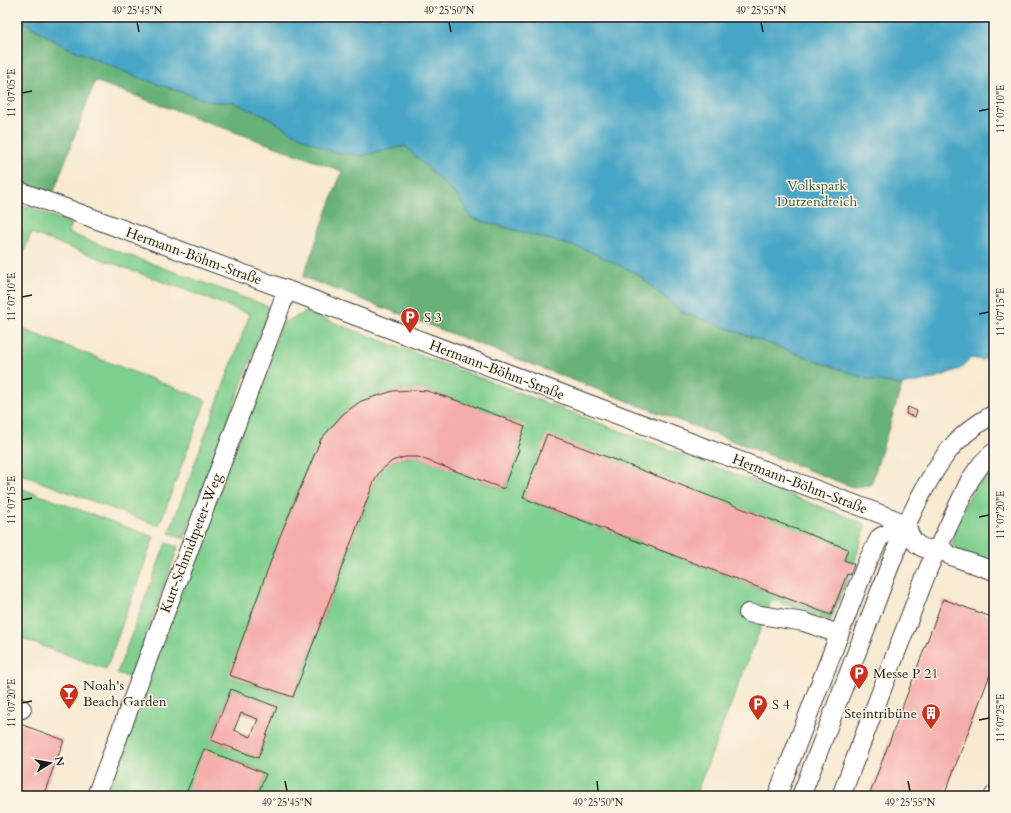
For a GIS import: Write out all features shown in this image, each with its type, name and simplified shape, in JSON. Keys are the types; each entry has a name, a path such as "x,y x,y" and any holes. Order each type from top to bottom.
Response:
{"lane":[{"name":"Hermann-Böhm-Straße","path":"18,194 288,290 907,524"},
{"name":"Kurt-Schmidtpeter-Weg","path":"96,796 288,290"},
{"path":"801,796 907,524 928,482 946,454 964,435 994,414"},
{"path":"841,796 929,566 970,480 982,463 994,452"},
{"path":"907,524 910,535 918,546 926,550 939,547 951,556 994,571"},
{"path":"777,796 867,562 880,537 907,524"},
{"path":"748,613 804,622 839,634"}],"green space":[{"path":"17,18 60,44 139,78 211,102 233,102 269,118 289,131 361,156 405,146 458,197 471,218 584,249 636,273 682,312 867,379 902,385 871,485 853,487 303,277 342,171 95,81 51,199 17,186"},
{"path":"22,204 72,224 68,233 270,307 184,539 169,533 250,314 31,233 17,271 17,216"},
{"path":"306,312 866,524 854,564 830,621 772,599 695,796 257,796 266,774 227,757 223,768 188,796 106,796 282,323","holes":["414,390 412,414 427,391 467,404 459,427 470,431 479,408 514,421 505,444 519,450 504,489 418,457 403,458 386,466 373,484 293,697 252,684 257,673 285,524 298,489 321,499 326,488 303,478 320,439 340,453 347,444 328,429 343,414 361,401 382,419 372,396 393,391","523,498 846,574 830,615","230,690 277,707 258,758 211,740"]},
{"path":"17,327 206,400 159,526 17,473"},
{"path":"994,464 994,565 957,551 952,543 958,520 977,481"},
{"path":"17,487 154,537 106,669 17,637"},
{"path":"166,543 178,547 131,678 117,673"}],"water":[{"name":"Volkspark Dutzendteich","path":"17,17 994,17 994,355 981,360 971,358 962,368 933,379 902,385 867,379 682,312 636,273 584,249 471,218 458,197 405,146 361,156 332,152 289,131 269,118 233,102 211,102 139,78 60,44"}],"building":[{"path":"393,391 427,391 468,404 525,426 517,449 519,450 504,489 418,457 405,457 392,461 379,472 373,484 293,697 229,675 280,536 321,439 343,414 361,401"},
{"path":"908,407 917,411 915,417 906,414"},
{"path":"547,434 848,549 844,560 854,564 850,575 847,574 831,615 523,498"},
{"name":"Steintribüne","path":"943,599 994,618 994,664 944,796 869,796"},
{"path":"231,689 277,707 258,758 211,740","holes":["241,713 258,719 251,737 234,730"]},
{"path":"17,723 64,740 43,796 17,796"},
{"path":"204,749 266,774 257,796 185,796"}],"place":[{"name":"S 3","path":"410,334"},
{"name":"Messe P 21","path":"859,690"},
{"name":"Noah's Beach Garden","path":"69,710"},
{"name":"S 4","path":"758,721"},
{"name":"Steintribüne","path":"931,730"}]}
